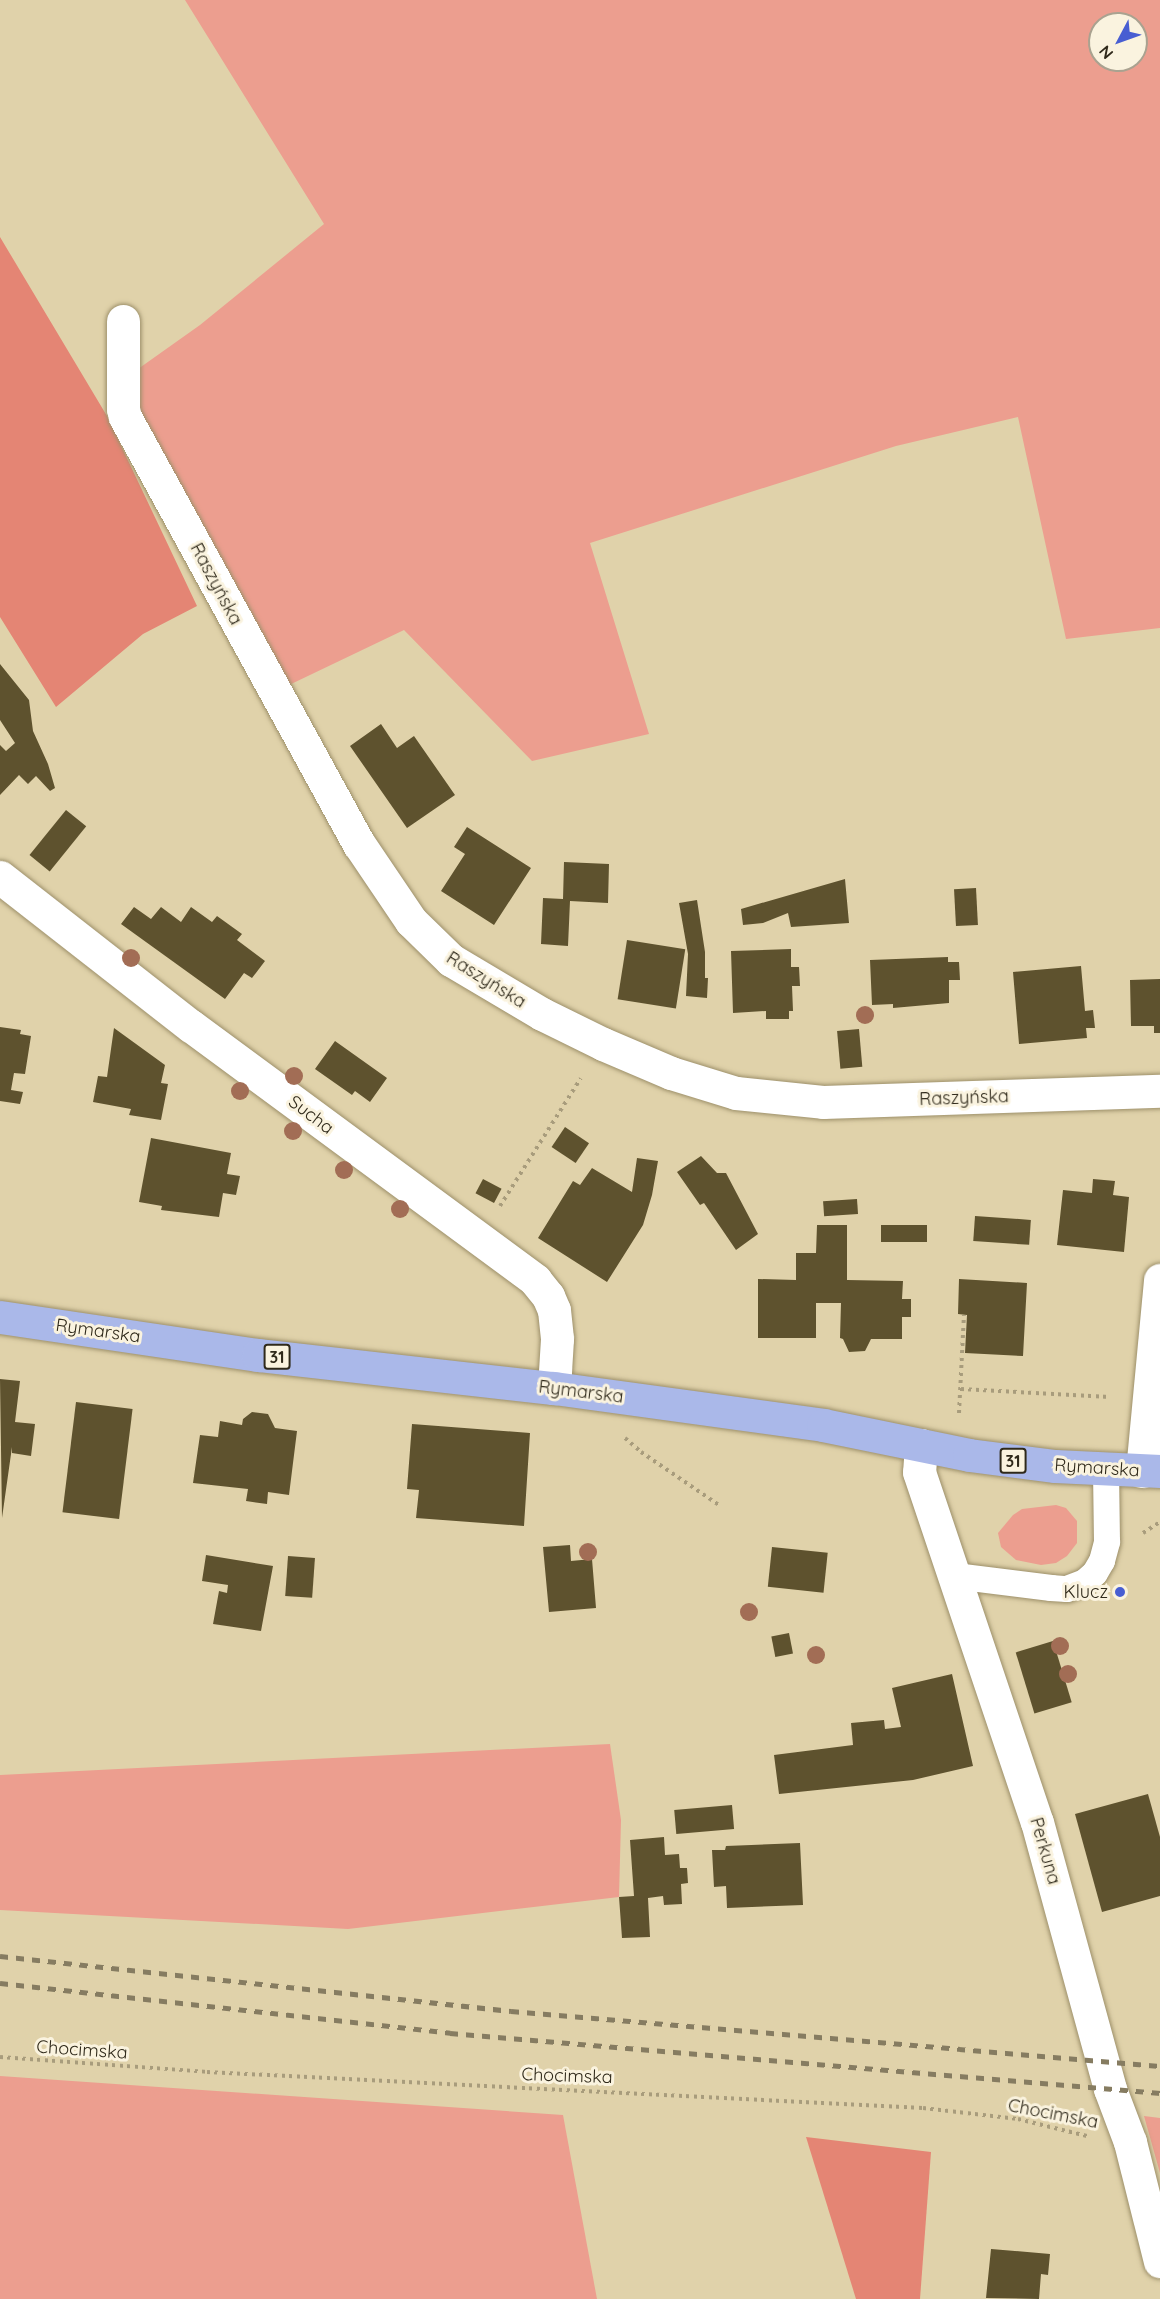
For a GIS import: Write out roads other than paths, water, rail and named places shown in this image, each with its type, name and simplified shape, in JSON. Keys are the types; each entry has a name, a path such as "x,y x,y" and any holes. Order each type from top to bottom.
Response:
{"main road":[{"name":"Rymarska","path":"0,1317 258,1355 554,1388 823,1425 990,1458 1106,1470 1151,1471"}],"street":[{"name":"Raszyńska","path":"123,321 123,409 125,417 320,777 377,874 411,921 451,960 542,1014 603,1044 703,1084 772,1099 823,1102 1160,1091"},
{"name":"Sucha","path":"0,877 191,1026 535,1280 548,1296 554,1310 557,1339 554,1388"},
{"path":"1151,1471 1149,1400 1160,1280"},
{"name":"Perkuna","path":"921,1445 919,1472 1037,1822 1110,2089 1124,2121 1130,2142 1160,2261"}],"lane":[{"path":"955,1576 1067,1589 1084,1582 1095,1573 1102,1561 1107,1542 1106,1470"}],"railway":[{"path":"0,1956 511,2011 1160,2066"},
{"path":"0,1983 450,2033 1160,2093"}],"place":[{"name":"Klucz","path":"1120,1592"}]}
